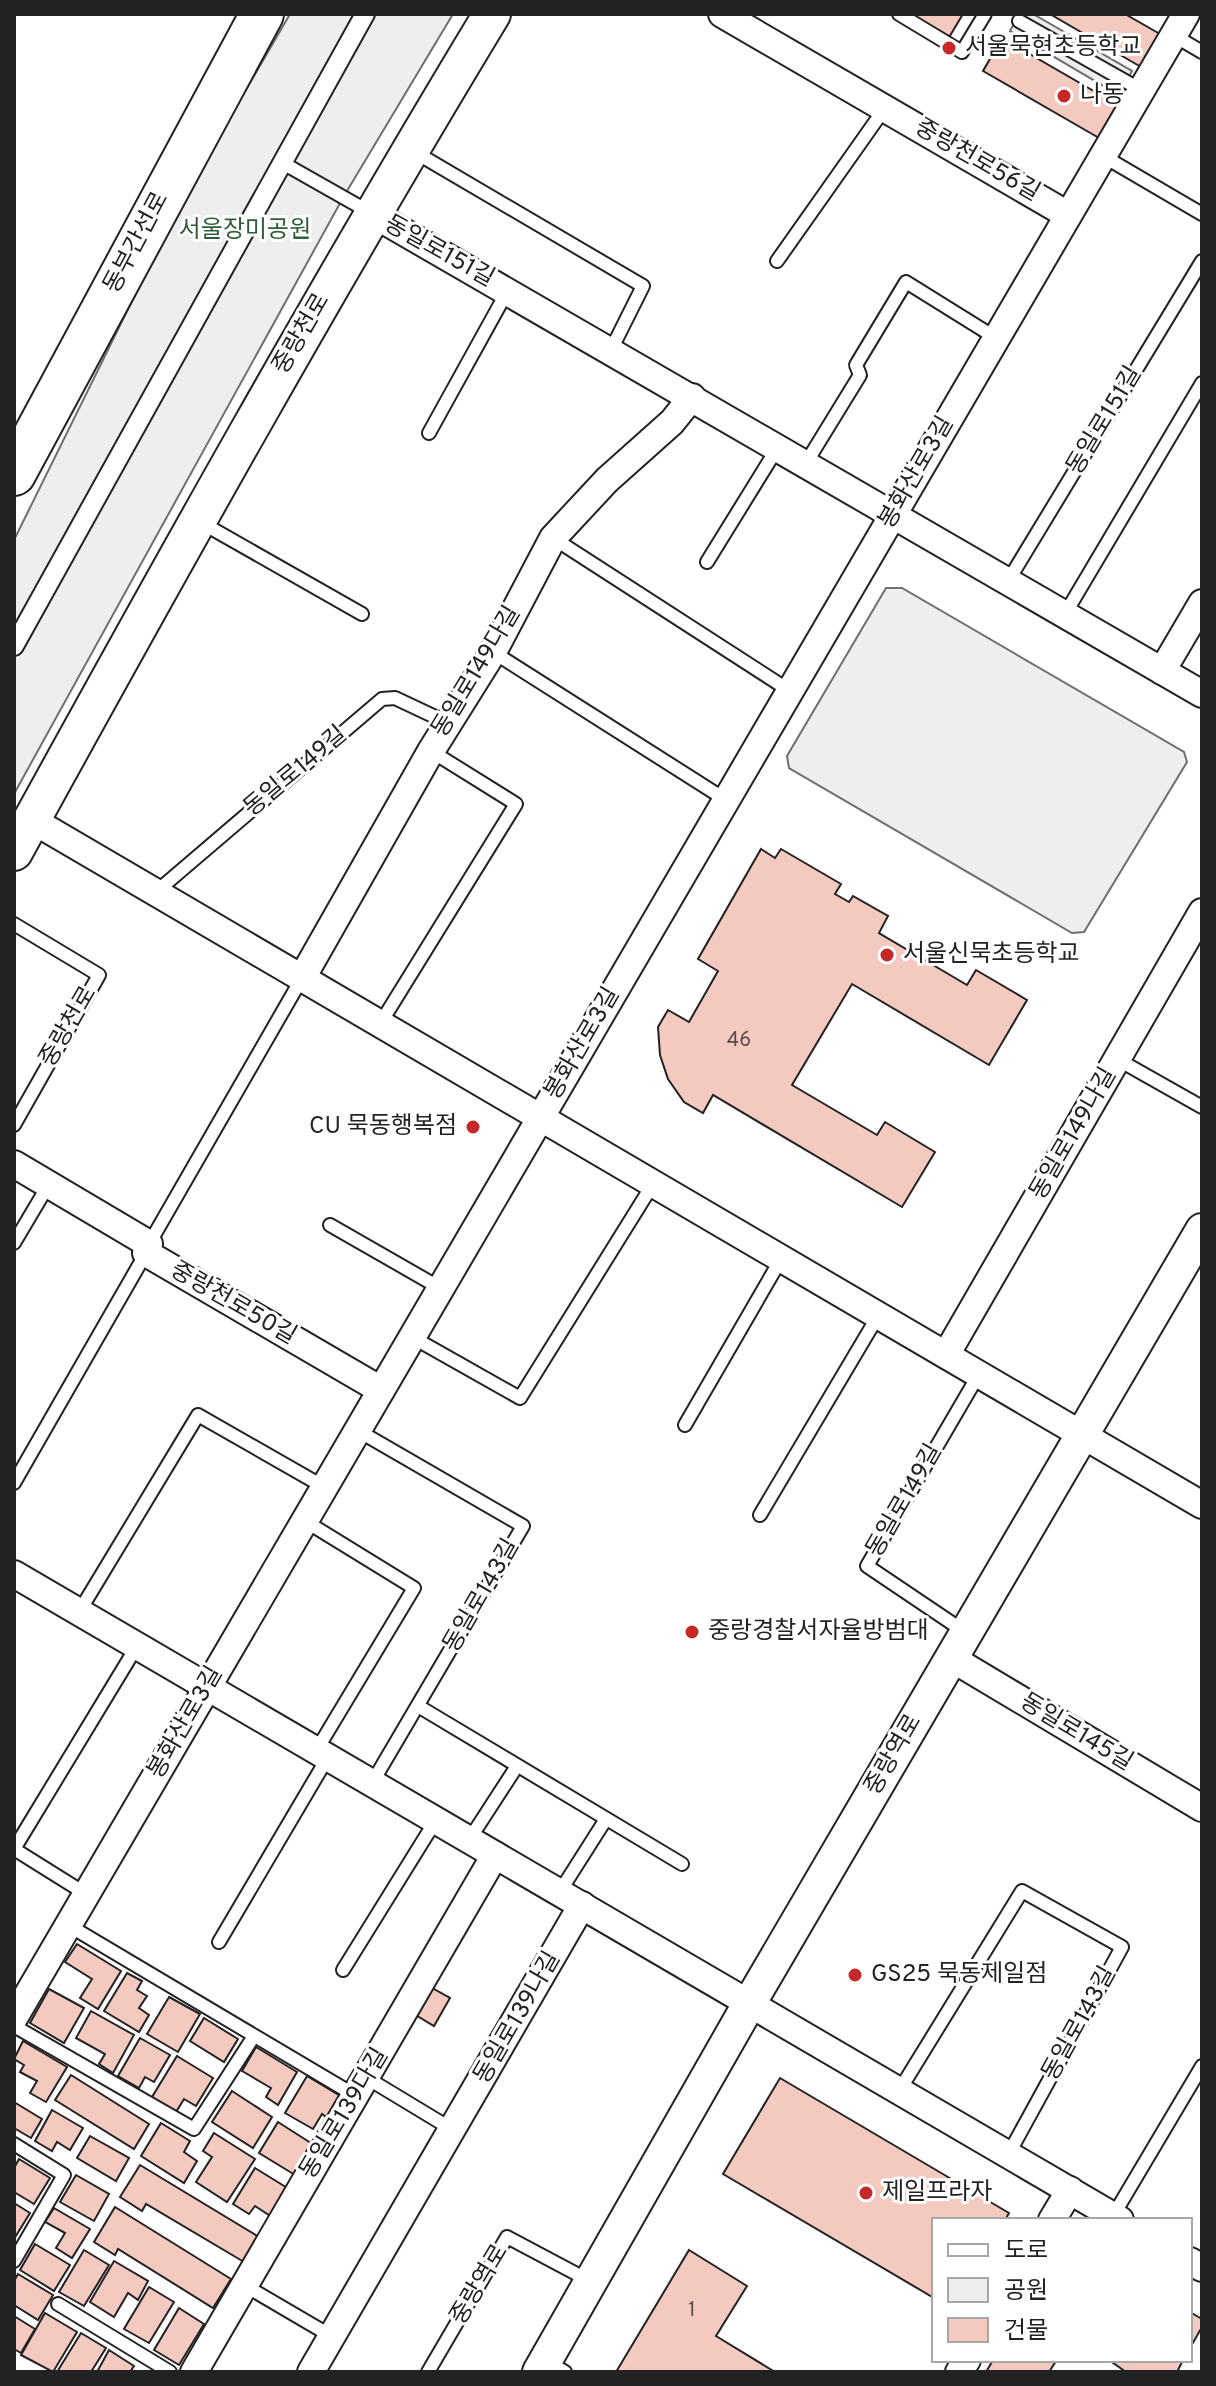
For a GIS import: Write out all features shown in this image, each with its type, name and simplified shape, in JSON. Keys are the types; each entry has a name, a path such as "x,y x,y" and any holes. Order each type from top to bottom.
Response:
{"highway":[{"name":"동부간선로","path":"14,474 262,14"}],"main road":[{"name":"중랑천로","path":"14,852 196,519 371,213 492,14"}],"street":[{"path":"14,646 365,14"},
{"name":"중랑천로56길","path":"722,14 1068,215"},
{"name":"봉화산로3길","path":"14,2018 1180,25"},
{"name":"동일로151길","path":"371,213 1202,694"},
{"name":"동일로149다길","path":"302,978 431,751 493,652 553,538 607,480 672,422 692,397"},
{"path":"1162,671 1202,603"},
{"path":"32,820 1202,1505"},
{"name":"동일로149나길","path":"946,1355 1202,912"},
{"name":"중랑천로50길","path":"14,1164 381,1390"},
{"name":"중랑역로","path":"550,2368 591,2282 749,2004 1202,1230"},
{"path":"17,1582 79,1612 1116,2218"},
{"name":"동일로145길","path":"959,1646 1202,1808"},
{"name":"동일로139다길","path":"194,2372 495,1855"},
{"name":"동일로139나길","path":"311,2372 453,2130 570,1899"},
{"path":"1053,2218 1070,2190"}],"lane":[{"path":"899,14 962,52 985,14"},
{"path":"1019,21 1141,90"},
{"name":"봉화산로3길","path":"1180,25 1202,52"},
{"path":"777,261 885,108"},
{"path":"410,149 643,286 611,350"},
{"path":"1103,156 1202,214"},
{"path":"281,162 371,213"},
{"name":"동일로151길","path":"1008,581 1202,261"},
{"path":"806,463 860,375 856,365 906,282 996,338"},
{"name":"동일로151길","path":"429,433 508,290"},
{"path":"1065,614 1202,383"},
{"path":"707,562 778,447"},
{"path":"196,519 362,614"},
{"path":"553,538 790,691"},
{"path":"493,652 726,800"},
{"name":"동일로149길","path":"156,892 382,699 395,698 448,723"},
{"path":"380,1024 516,804 431,751"},
{"name":"중랑천로","path":"14,924 99,975 14,1125"},
{"path":"14,1483 302,978"},
{"path":"1117,1059 1202,1107"},
{"path":"14,1243 49,1184"},
{"path":"412,1337 520,1398 653,1184"},
{"path":"330,1225 440,1288"},
{"path":"685,1425 781,1259"},
{"path":"760,1515 878,1316"},
{"name":"동일로149길","path":"959,1646 867,1566 979,1374"},
{"path":"79,1612 198,1415 324,1487"},
{"name":"동일로143길","path":"357,1430 523,1526 372,1783"},
{"path":"219,1942 414,1588 305,1521"},
{"path":"86,1894 14,1849 137,1646"},
{"path":"418,1706 682,1864"},
{"path":"469,1840 517,1766"},
{"path":"570,1899 606,1819"},
{"path":"343,1970 436,1820"},
{"name":"동일로143길","path":"899,2091 1022,1891 1122,1947 1008,2155"},
{"path":"68,1925 254,2036 453,2130"},
{"path":"14,2026 194,2129 254,2036"},
{"path":"1116,2218 1202,2066"},
{"path":"14,2144 64,2175 14,2261"},
{"name":"중랑역로","path":"428,2372 507,2237 591,2282"},
{"path":"244,2285 331,2336"},
{"path":"58,2304 170,2372"}],"green space":[{"name":"서울장미공원","path":"290,14 453,14 344,196 14,794 14,540 182,200"},
{"path":"886,588 902,588 1184,752 1187,762 1084,932 1072,933 789,768 787,756"}],"shaded area":[{"path":"1019,14 1033,14 1132,71 1119,95 1010,31"}],"building":[{"path":"908,14 963,14 948,39"},
{"path":"1050,14 1125,14 1160,34 1141,67"},
{"name":"나동","path":"1002,38 1118,105 1099,138 983,71"},
{"path":"761,849 775,858 781,849 841,884 835,894 849,902 853,896 888,916 879,933 967,985 976,970 1027,1000 989,1065 852,984 792,1085 877,1135 885,1122 935,1152 902,1207 713,1095 703,1113 684,1102 668,1079 660,1055 658,1027 668,1010 689,1022 718,971 698,959"},
{"path":"77,1944 121,1971 98,2009 80,1998 92,1979 65,1962"},
{"path":"127,1973 142,1981 137,1990 147,1996 139,2008 149,2015 139,2032 104,2011"},
{"path":"425,1984 450,1998 434,2026 409,2011"},
{"path":"49,1989 84,2008 64,2043 30,2023"},
{"path":"169,1997 200,2014 178,2052 147,2034"},
{"path":"91,2011 134,2035 113,2073 99,2064 105,2054 76,2038"},
{"path":"204,2018 238,2039 224,2062 190,2041"},
{"path":"140,2038 170,2055 154,2082 145,2077 139,2088 118,2076"},
{"path":"23,2041 67,2067 46,2102 30,2093 37,2081 20,2072 24,2065 14,2059"},
{"path":"256,2047 297,2072 278,2105 266,2097 271,2088 242,2071"},
{"path":"177,2056 213,2078 196,2106 184,2099 176,2112 152,2097"},
{"path":"71,2075 149,2124 134,2149 55,2100"},
{"path":"307,2076 342,2097 329,2119 322,2114 313,2129 285,2113"},
{"name":"제일프라자","path":"780,2078 1009,2213 1006,2218 932,2218 932,2297 723,2174"},
{"path":"232,2091 272,2117 253,2148 212,2122"},
{"path":"14,2102 42,2119 31,2138 14,2128"},
{"path":"52,2110 83,2128 70,2150 57,2142 52,2151 35,2141"},
{"path":"278,2122 314,2145 295,2175 259,2153"},
{"path":"161,2123 190,2141 184,2152 197,2161 184,2183 141,2156"},
{"path":"214,2133 255,2159 227,2202 196,2182 212,2157 203,2151"},
{"path":"90,2136 129,2158 116,2181 77,2158"},
{"path":"19,2159 50,2178 34,2204 14,2192 14,2168"},
{"path":"140,2165 259,2237 244,2262 146,2204 142,2211 120,2197"},
{"path":"255,2168 289,2189 272,2217 255,2206 249,2214 233,2204"},
{"path":"76,2175 109,2194 94,2221 60,2202"},
{"path":"14,2203 30,2213 14,2239"},
{"path":"115,2207 231,2279 213,2308 118,2249 115,2255 94,2242"},
{"path":"54,2208 90,2229 72,2258 56,2248 65,2233 45,2222"},
{"path":"35,2244 70,2265 54,2291 20,2270"},
{"path":"84,2250 109,2265 84,2306 59,2292"},
{"path":"689,2250 747,2286 716,2336 775,2372 616,2372"},
{"path":"114,2261 148,2281 138,2300 128,2293 114,2317 90,2302"},
{"path":"18,2274 53,2295 38,2320 14,2305 14,2281"},
{"path":"149,2287 174,2302 149,2343 124,2329"},
{"path":"179,2308 204,2324 179,2365 154,2350"},
{"path":"45,2313 77,2332 53,2372 21,2355"},
{"path":"1192,2313 1202,2319 1202,2327 1192,2344"},
{"path":"14,2316 35,2329 21,2353 14,2349"},
{"path":"81,2333 106,2348 91,2372 57,2372"},
{"path":"109,2350 134,2366 130,2372 97,2372"},
{"path":"992,2362 1055,2362 1049,2372 986,2372"},
{"path":"1112,2362 1182,2362 1177,2372 1126,2372"}],"place":[{"name":"서울묵현초등학교","path":"949,48"},
{"name":"나동","path":"1064,96"},
{"name":"서울신묵초등학교","path":"887,955"},
{"name":"CU 묵동행복점","path":"473,1127"},
{"name":"중랑경찰서자율방범대","path":"692,1632"},
{"name":"GS25 묵동제일점","path":"855,1975"},
{"name":"제일프라자","path":"866,2193"}]}
